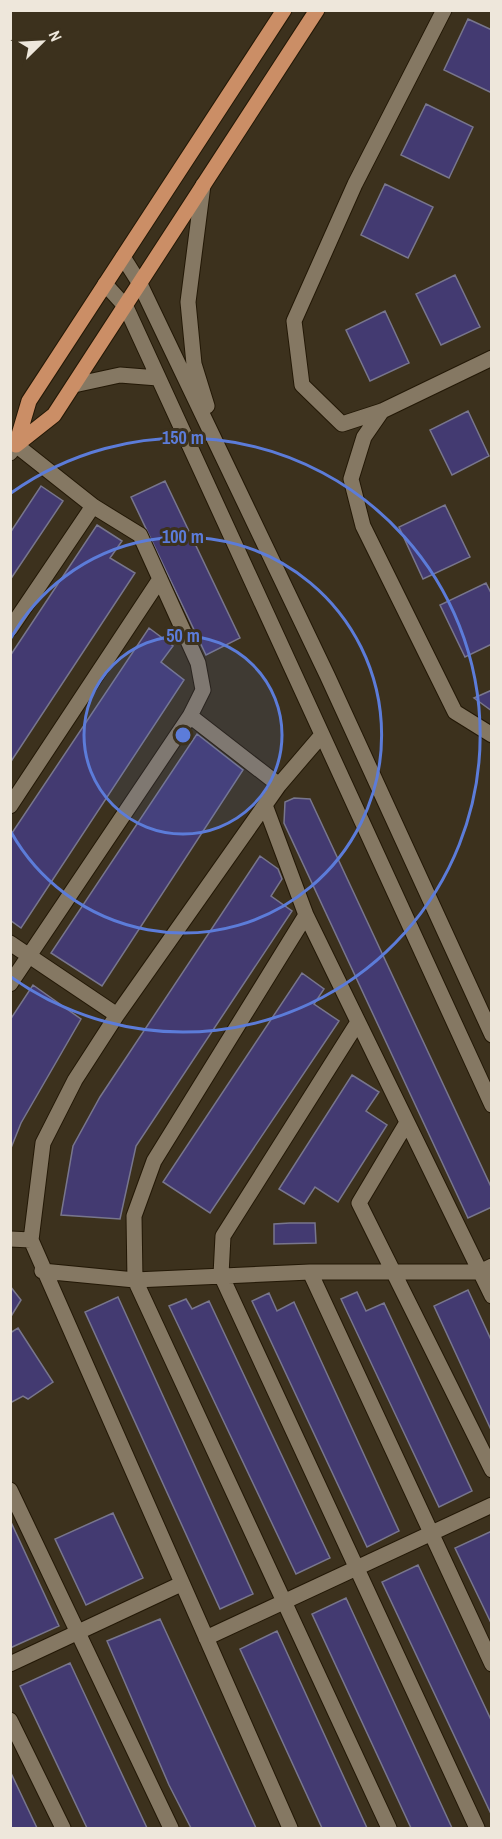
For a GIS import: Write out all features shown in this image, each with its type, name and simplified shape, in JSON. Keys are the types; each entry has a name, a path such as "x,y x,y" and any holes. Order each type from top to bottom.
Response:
{"main road":[{"path":"13,449 29,401 284,10"},
{"path":"13,449 54,415 317,10"}],"street":[{"path":"444,10 355,184 294,321 302,385 342,424 382,411 492,358"},
{"path":"203,183 190,270 189,333 194,364 223,458"},
{"path":"123,257 140,284 327,675 492,1035"},
{"path":"105,284 126,307 492,1105"},
{"path":"74,385 120,375 158,378"},
{"path":"382,411 364,437 351,479 363,526 455,712 492,735"},
{"path":"10,984 190,716 203,690 198,663 140,535 93,506 13,449"},
{"path":"10,629 93,506"},
{"path":"10,806 160,579"},
{"path":"190,716 279,784"},
{"path":"290,1828 42,1271 31,1240 43,1143 75,1080 117,1015 279,784 321,736"},
{"path":"265,805 306,915 406,1124 486,1269 492,1296"},
{"path":"306,915 154,1161 134,1216 135,1280 389,1828"},
{"path":"10,943 117,1015"},
{"path":"358,1022 223,1236 221,1275 477,1828"},
{"path":"406,1124 359,1203 492,1470"},
{"path":"10,1239 31,1240"},
{"path":"42,1271 135,1280 310,1272 392,1273 486,1269"},
{"path":"310,1272 429,1533 492,1664"},
{"path":"10,1490 171,1828"},
{"path":"206,1638 492,1505"},
{"path":"10,1664 181,1584"},
{"path":"10,1720 63,1828"}],"building":[{"path":"468,19 492,30 492,93 444,70"},
{"path":"426,104 473,127 449,178 401,155"},
{"path":"385,184 433,207 408,258 361,235"},
{"path":"455,275 480,327 441,345 416,294"},
{"path":"385,311 409,363 370,381 346,330"},
{"path":"468,411 489,456 452,475 430,430"},
{"path":"165,481 240,638 206,655 131,497"},
{"path":"41,486 63,501 10,580 10,533"},
{"path":"445,505 470,557 423,579 399,527"},
{"path":"97,525 122,541 110,558 135,573 10,763 10,656"},
{"path":"486,583 492,595 492,644 465,657 440,605"},
{"path":"149,628 173,646 161,662 184,680 21,928 10,920 10,836"},
{"path":"492,690 492,711 474,698"},
{"path":"197,734 243,770 102,986 51,953"},
{"path":"294,798 310,799 492,1189 492,1207 468,1218 284,823 285,802"},
{"path":"260,856 278,869 282,879 271,896 292,911 136,1146 120,1219 61,1215 73,1146 100,1097"},
{"path":"302,973 324,989 314,1004 339,1021 210,1213 163,1182"},
{"path":"33,985 81,1019 21,1123 11,1148 10,1020"},
{"path":"352,1075 379,1092 366,1111 387,1125 338,1202 315,1187 304,1204 279,1189"},
{"path":"315,1223 316,1243 274,1244 274,1224"},
{"path":"10,1286 21,1300 10,1318"},
{"path":"468,1290 492,1342 492,1432 434,1306"},
{"path":"357,1292 366,1311 384,1303 472,1491 439,1507 341,1299"},
{"path":"269,1293 277,1311 294,1302 399,1531 367,1547 252,1301"},
{"path":"118,1297 253,1594 220,1609 85,1312"},
{"path":"186,1299 192,1309 209,1301 330,1558 296,1574 169,1306"},
{"path":"18,1328 53,1382 28,1399 23,1396 10,1403 10,1333"},
{"path":"113,1513 143,1578 86,1605 55,1539"},
{"path":"10,1520 59,1626 10,1648"},
{"path":"492,1531 492,1625 455,1548"},
{"path":"418,1565 492,1722 492,1816 382,1582"},
{"path":"346,1598 452,1828 411,1828 312,1614"},
{"path":"160,1619 256,1828 191,1828 169,1785 107,1641"},
{"path":"277,1631 367,1828 322,1828 240,1649"},
{"path":"70,1663 147,1828 87,1828 20,1686"},
{"path":"10,1771 37,1828 10,1828"}]}
